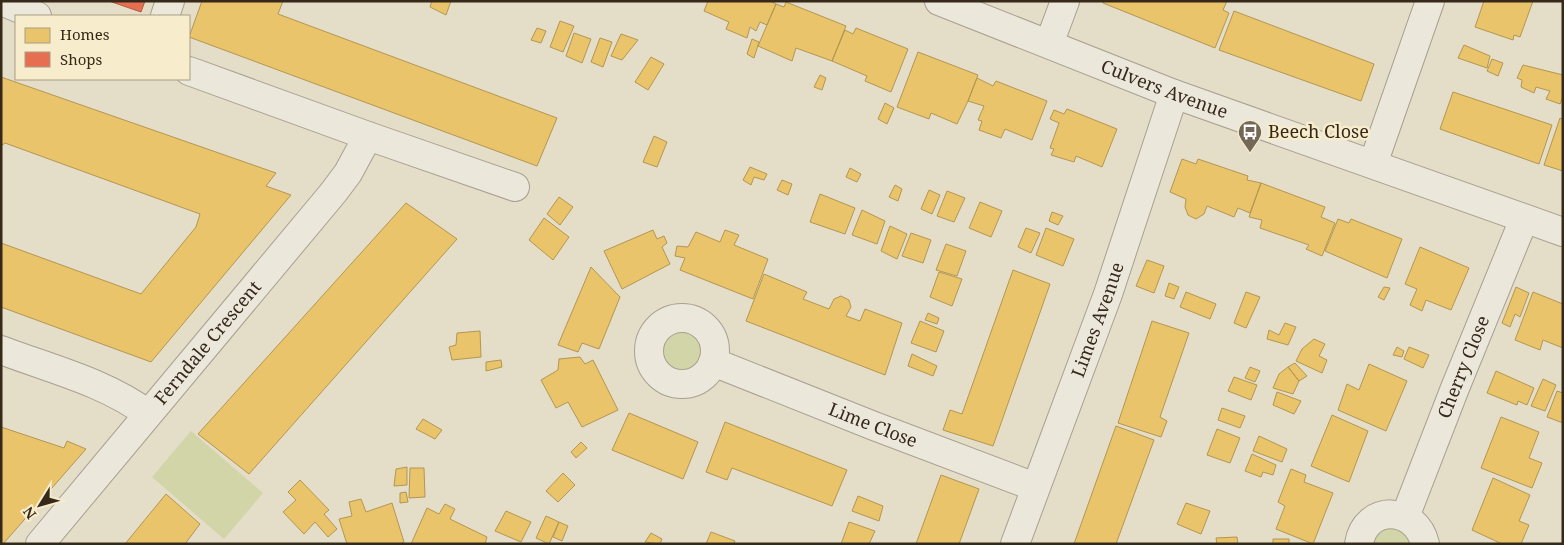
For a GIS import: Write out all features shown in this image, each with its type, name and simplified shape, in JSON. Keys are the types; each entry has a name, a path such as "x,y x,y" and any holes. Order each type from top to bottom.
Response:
{"street":[{"path":"1,1 35,15"},
{"path":"165,15 170,1"},
{"name":"Culvers Avenue","path":"939,1 1174,94 1563,232"},
{"path":"1049,44 1065,1"},
{"path":"1373,164 1430,1"},
{"path":"190,71 515,187"},
{"name":"Limes Avenue","path":"1015,544 1108,294 1174,94"},
{"name":"Ferndale Crescent","path":"40,544 333,193 348,173 368,136"},
{"name":"Cherry Close","path":"1405,517 1524,218"},
{"path":"1,350 105,388 148,414"},
{"name":"Lime Close","path":"713,362 1035,487"},
{"path":"1359,544 1360,536 1365,527 1383,515 1394,514 1405,517 1414,523 1421,532 1425,544"}],"green space":[{"path":"685,331 692,334 698,340 701,351 700,359 692,368 685,371 677,371 670,368 662,359 661,347 664,340 673,332"},
{"path":"191,431 263,493 224,539 152,477"},
{"path":"1393,527 1406,532 1412,544 1371,544 1380,530"}],"building: Homes":[{"path":"202,1 283,1 278,14 557,118 537,166 190,37"},
{"path":"432,1 451,1 446,15 430,7"},
{"path":"708,1 770,1 776,4 767,25 760,22 756,31 750,27 747,38 726,29 729,22 704,11"},
{"path":"1103,1 1227,1 1223,10 1229,13 1215,48 1103,3"},
{"path":"1484,1 1533,1 1520,37 1514,35 1513,40 1475,27"},
{"path":"786,2 846,26 832,61 796,48 792,61 758,46 776,4 784,7"},
{"path":"1234,11 1374,64 1361,101 1219,50"},
{"path":"560,21 574,26 563,52 550,47"},
{"path":"537,28 546,31 541,43 531,40"},
{"path":"856,28 908,49 891,92 865,81 867,76 832,61 845,30 853,34"},
{"path":"574,33 591,39 582,63 566,56"},
{"path":"621,34 638,40 622,60 611,56"},
{"path":"600,38 612,42 603,67 591,62"},
{"path":"752,39 759,42 754,58 747,54"},
{"path":"1464,45 1490,56 1487,68 1458,58"},
{"path":"918,52 978,75 957,124 931,113 929,119 897,107"},
{"path":"651,57 664,64 648,90 635,82"},
{"path":"1492,59 1503,63 1498,76 1487,71"},
{"path":"1523,65 1563,75 1563,96 1560,104 1546,99 1550,91 1536,87 1534,93 1521,87 1522,80 1517,78"},
{"path":"820,75 826,78 822,90 814,87"},
{"path":"1,77 276,173 266,186 291,195 151,362 1,307 1,243 141,294 196,227 200,214 5,143 1,146"},
{"path":"977,78 993,86 996,81 1047,101 1032,140 1005,129 1001,138 979,130 982,121 978,120 984,106 968,101"},
{"path":"1453,92 1552,125 1539,164 1440,129"},
{"path":"885,103 894,108 887,124 878,119"},
{"path":"1067,109 1117,129 1102,167 1076,156 1074,162 1051,155 1054,149 1050,148 1059,123 1050,119 1054,110 1064,114"},
{"path":"1560,118 1563,120 1563,171 1544,165"},
{"path":"654,136 667,142 657,167 643,162"},
{"path":"1182,159 1196,164 1198,159 1248,176 1247,180 1261,183 1250,213 1238,208 1234,217 1207,206 1204,214 1196,219 1188,215 1185,207 1186,199 1170,192"},
{"path":"750,167 767,174 764,180 754,177 751,185 743,180"},
{"path":"850,168 861,174 857,182 846,177"},
{"path":"782,180 792,184 788,195 777,190"},
{"path":"1261,183 1325,207 1321,217 1335,223 1322,256 1306,249 1309,245 1260,228 1262,220 1249,217"},
{"path":"895,185 902,189 898,201 889,197"},
{"path":"929,190 940,195 932,214 921,209"},
{"path":"947,191 965,198 954,222 937,216"},
{"path":"820,194 855,208 845,234 810,222"},
{"path":"559,197 573,207 560,225 547,214"},
{"path":"980,202 1002,211 991,237 969,228"},
{"path":"406,203 457,239 249,474 198,434"},
{"path":"862,210 885,221 877,244 852,235"},
{"path":"1052,212 1063,216 1058,225 1049,221"},
{"path":"544,218 569,237 553,260 529,240"},
{"path":"1338,219 1349,223 1351,219 1402,239 1387,278 1325,251"},
{"path":"890,226 907,234 897,259 881,251"},
{"path":"1026,228 1040,233 1031,253 1018,247"},
{"path":"1046,228 1074,239 1063,266 1036,255"},
{"path":"653,230 657,239 664,236 667,243 662,247 670,264 622,289 604,251"},
{"path":"725,230 739,235 734,245 768,259 753,299 680,270 685,258 675,256 677,246 688,247 696,232 720,242"},
{"path":"911,233 931,240 923,263 902,256"},
{"path":"946,244 966,251 957,276 936,270"},
{"path":"1420,247 1469,268 1451,310 1426,300 1422,311 1410,305 1417,289 1405,284"},
{"path":"1147,260 1164,266 1154,293 1136,286"},
{"path":"591,267 620,297 599,349 582,343 578,352 558,345"},
{"path":"1013,270 1050,284 993,446 943,430 950,410 962,414"},
{"path":"939,272 962,279 952,306 930,297"},
{"path":"764,274 807,292 803,299 829,309 834,299 841,296 849,300 851,307 846,316 860,321 865,309 902,323 885,375 746,321"},
{"path":"1169,283 1179,287 1174,299 1165,296"},
{"path":"1384,287 1390,288 1384,300 1378,297"},
{"path":"1516,287 1529,293 1520,317 1515,314 1510,327 1502,323"},
{"path":"1186,292 1216,304 1210,319 1180,307"},
{"path":"1246,292 1260,297 1246,328 1234,323"},
{"path":"1533,292 1563,304 1563,348 1543,340 1540,350 1515,340"},
{"path":"928,313 939,318 937,324 925,320"},
{"path":"920,321 944,331 936,352 911,343"},
{"path":"1152,321 1189,333 1160,417 1167,421 1161,437 1118,423"},
{"path":"1285,323 1296,327 1288,345 1267,339 1269,330 1279,335"},
{"path":"480,331 481,357 452,360 449,347 456,345 457,333"},
{"path":"1314,339 1325,344 1319,356 1327,360 1322,373 1296,361 1302,349"},
{"path":"1397,347 1404,351 1402,357 1393,355"},
{"path":"1409,347 1429,355 1423,368 1404,359"},
{"path":"912,354 937,366 933,376 908,366"},
{"path":"580,357 585,364 593,360 618,410 582,427 568,402 556,408 541,380 558,370 559,359"},
{"path":"501,360 502,367 486,371 486,362"},
{"path":"1295,363 1307,376 1299,381 1288,367"},
{"path":"1369,364 1407,381 1386,431 1338,410 1347,384 1359,390"},
{"path":"1250,367 1260,371 1255,382 1245,378"},
{"path":"1288,367 1299,381 1293,394 1273,388 1279,374"},
{"path":"1496,371 1534,388 1527,405 1518,401 1517,405 1487,393"},
{"path":"1234,377 1257,385 1251,400 1228,391"},
{"path":"1543,379 1556,385 1545,411 1531,406"},
{"path":"1557,391 1563,393 1563,423 1547,417"},
{"path":"1277,392 1301,401 1294,414 1273,405"},
{"path":"1222,408 1245,416 1240,428 1218,420"},
{"path":"629,413 698,442 683,479 612,450"},
{"path":"1332,415 1368,431 1349,482 1311,466"},
{"path":"1501,417 1539,432 1529,458 1542,463 1532,488 1481,468"},
{"path":"423,419 442,430 435,439 416,429"},
{"path":"725,422 847,470 832,506 732,468 727,480 706,472"},
{"path":"1116,426 1154,440 1116,544 1074,544"},
{"path":"1,427 64,448 67,441 86,449 3,544 1,544"},
{"path":"1217,429 1240,438 1230,463 1207,455"},
{"path":"1259,436 1287,449 1282,462 1253,451"},
{"path":"581,442 587,448 576,458 571,452"},
{"path":"1252,454 1276,465 1273,475 1263,472 1261,477 1245,471"},
{"path":"407,467 407,485 394,486 396,469"},
{"path":"410,468 424,468 425,497 409,498"},
{"path":"1291,469 1306,475 1304,482 1333,493 1313,544 1276,529 1285,506 1278,502"},
{"path":"563,473 575,485 558,502 546,491"},
{"path":"941,475 979,489 959,544 916,544"},
{"path":"1493,478 1530,495 1519,521 1529,525 1521,544 1502,544 1472,530"},
{"path":"300,480 329,510 324,514 337,529 328,537 315,522 304,534 283,512 296,500 288,492"},
{"path":"406,492 408,502 400,503 400,493"},
{"path":"166,494 200,524 185,544 125,544"},
{"path":"858,496 883,506 879,521 852,511"},
{"path":"361,499 366,512 392,503 404,542 399,544 347,544 339,519 352,516 349,502"},
{"path":"1186,503 1210,511 1201,534 1177,524"},
{"path":"445,504 455,509 450,519 487,537 485,544 411,544 427,508 439,514"},
{"path":"506,511 531,522 521,542 495,531"},
{"path":"546,516 559,522 549,544 536,538"},
{"path":"559,522 568,526 562,541 553,537"},
{"path":"849,522 875,531 869,544 841,544"},
{"path":"711,532 735,541 734,544 706,544"},
{"path":"651,533 662,539 660,544 645,542"},
{"path":"1237,537 1238,544 1217,544 1216,538"},
{"path":"1273,539 1289,539 1289,544 1273,544"}],"building: Shops":[{"path":"109,1 145,1 141,12"}],"place":[{"name":"Beech Close","path":"1250,153"}]}
